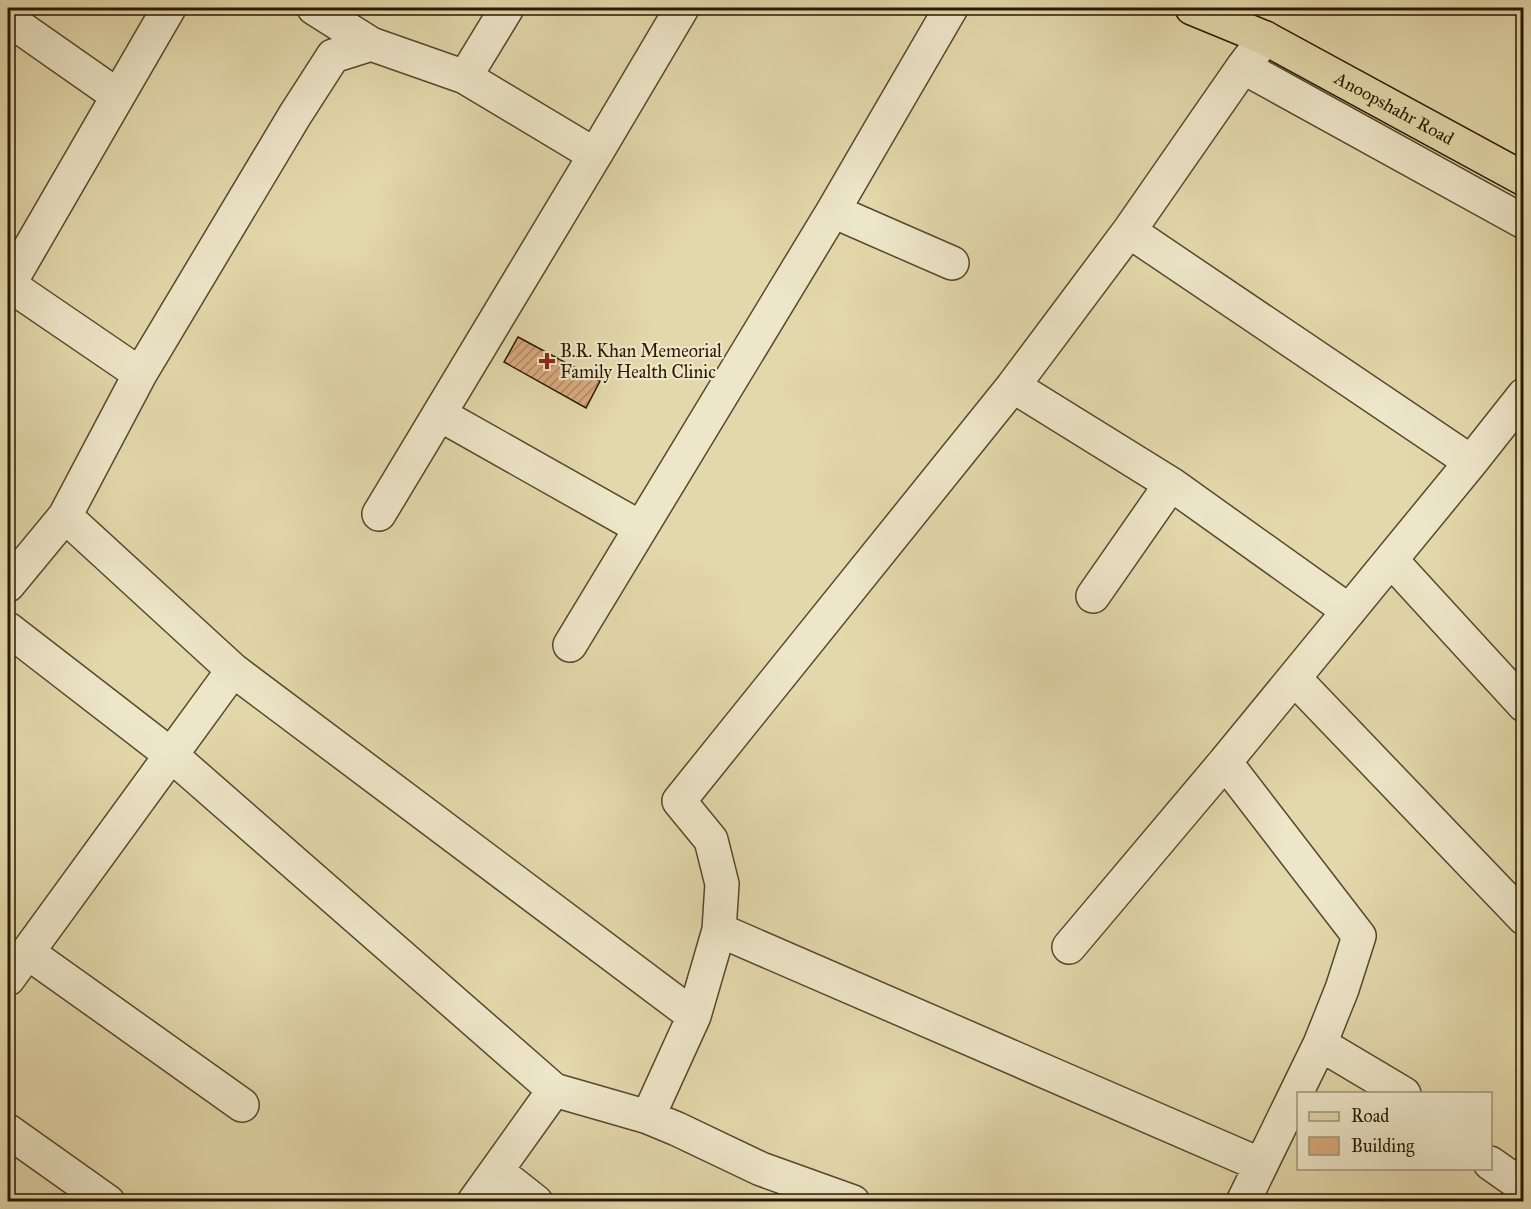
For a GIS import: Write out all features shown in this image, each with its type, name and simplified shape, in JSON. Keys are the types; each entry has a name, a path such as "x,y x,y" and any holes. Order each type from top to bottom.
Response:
{"main road":[{"name":"Anoopshahr Road","path":"1192,8 1266,38 1524,179"}],"street":[{"path":"140,374 8,284 169,8"},
{"path":"314,8 371,44 465,77 595,155"},
{"path":"465,77 507,8"},
{"path":"379,514 682,8"},
{"path":"570,645 834,211 951,8"},
{"path":"8,19 118,96"},
{"path":"648,1117 694,1016 719,930 722,884 711,840 679,801 1013,386 1129,231 1242,67 1266,38"},
{"path":"8,585 65,516 140,374 333,56 371,44"},
{"path":"1242,67 1524,222"},
{"path":"834,211 952,263"},
{"path":"1129,231 1471,462"},
{"path":"1013,386 1171,484 1349,611"},
{"path":"1069,947 1225,762 1524,395"},
{"path":"439,414 641,528"},
{"path":"1093,596 1171,484"},
{"path":"65,516 234,670 694,1016"},
{"path":"1391,560 1524,705"},
{"path":"8,628 171,755 554,1090 648,1117 760,1169 853,1202"},
{"path":"8,979 234,670"},
{"path":"1294,678 1524,918"},
{"path":"1225,762 1359,936 1342,989 1320,1044 1243,1202"},
{"path":"719,930 1261,1165"},
{"path":"27,952 242,1105"},
{"path":"1320,1044 1401,1092"},
{"path":"474,1202 554,1090"},
{"path":"8,1131 108,1202"},
{"path":"1492,1164 1524,1187"},
{"path":"497,1171 536,1202"}],"building":[{"path":"518,337 600,381 586,408 504,362"}],"place":[{"name":"B.R. Khan Memeorial Family Health Clinic","path":"547,361"}]}
